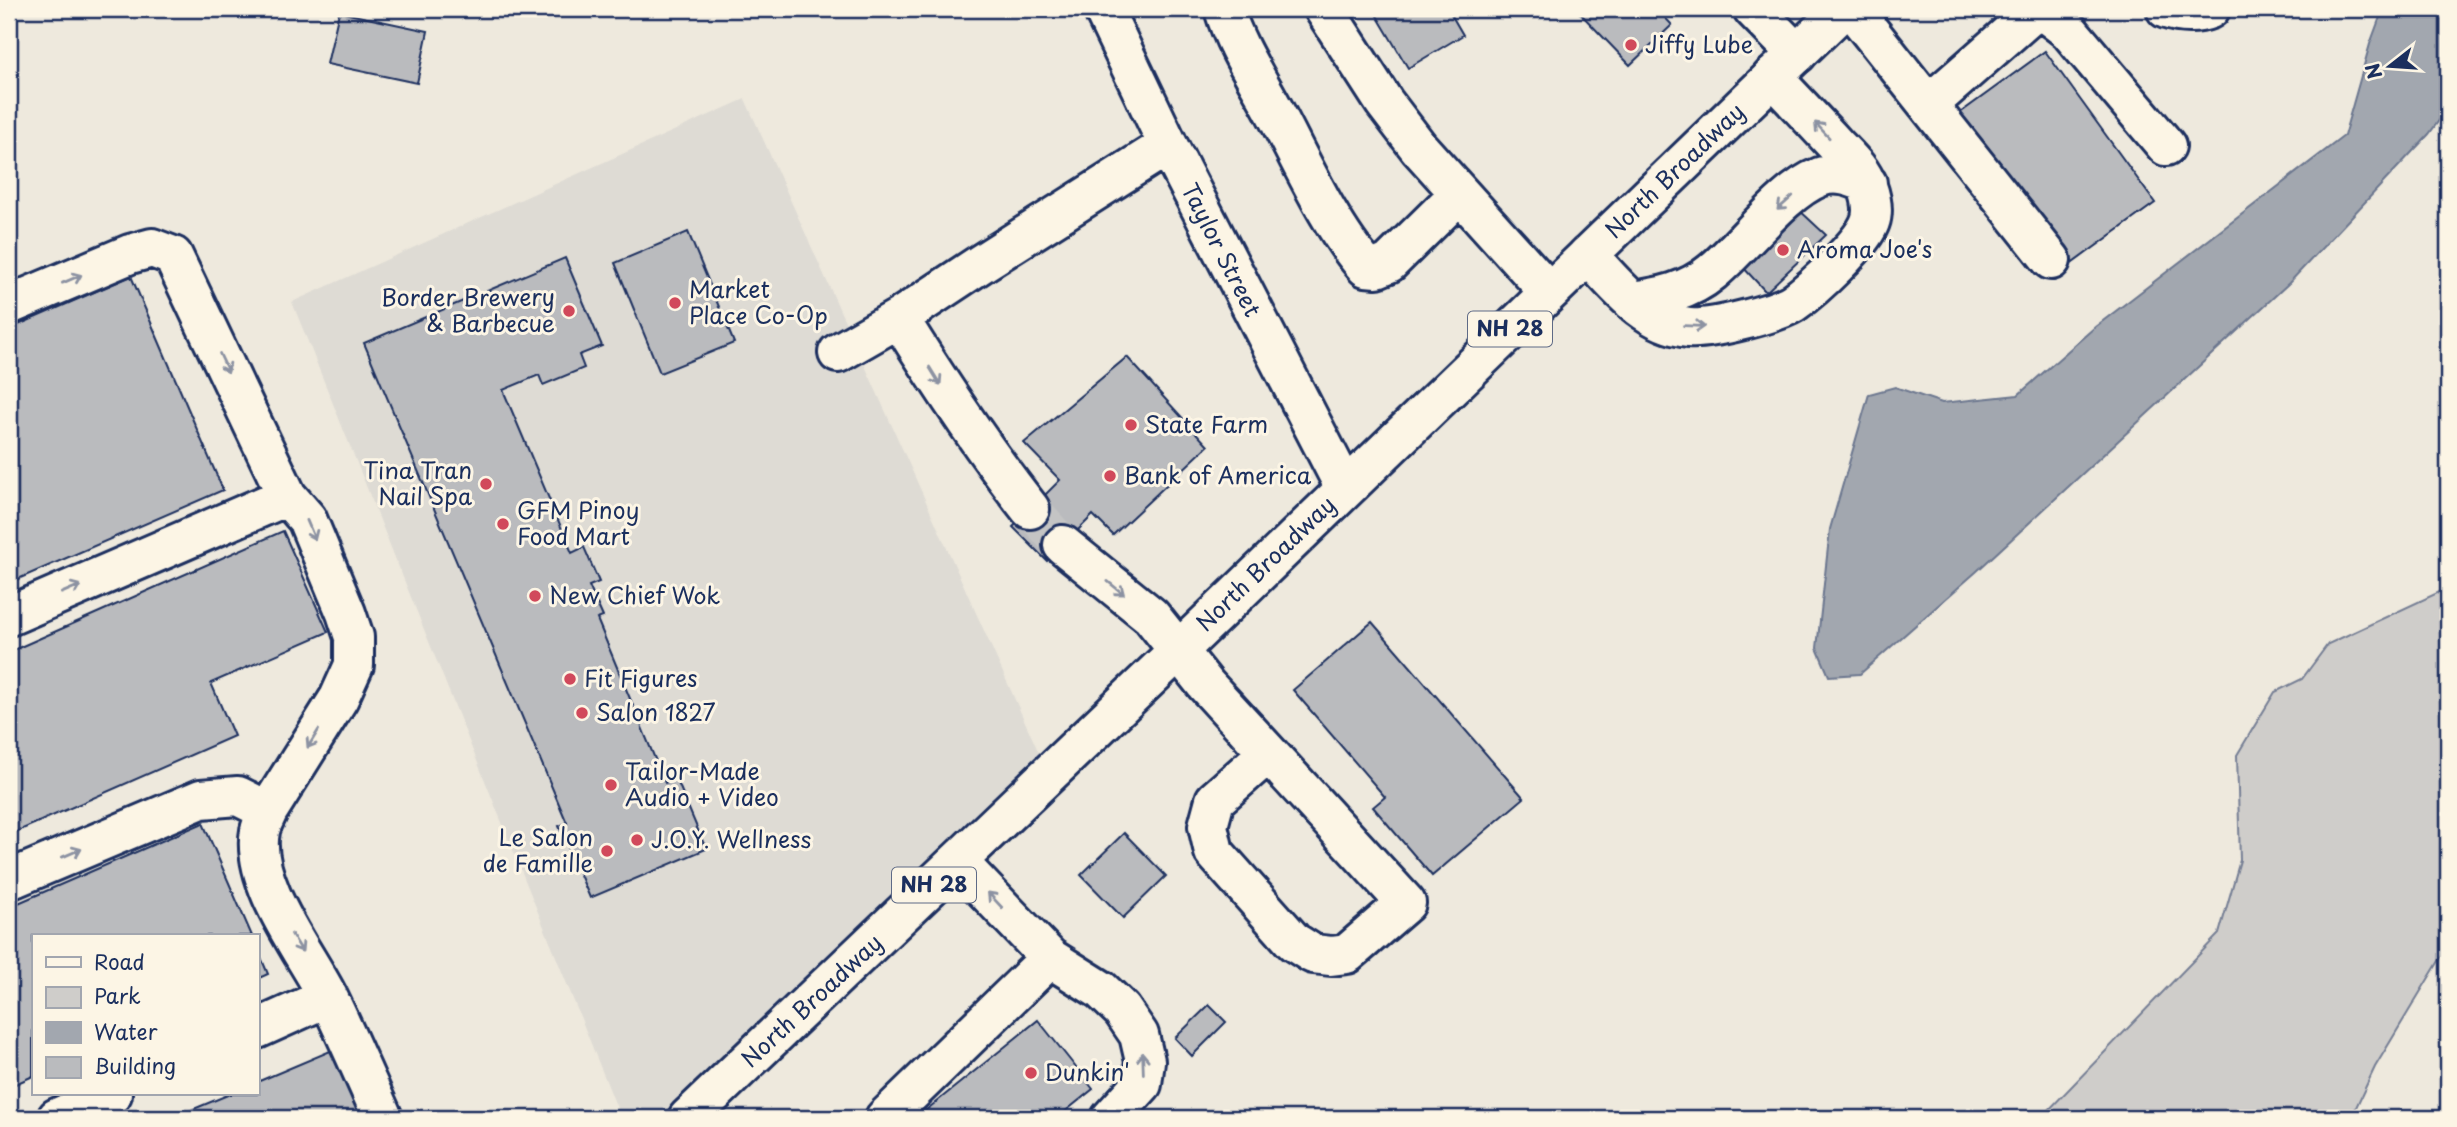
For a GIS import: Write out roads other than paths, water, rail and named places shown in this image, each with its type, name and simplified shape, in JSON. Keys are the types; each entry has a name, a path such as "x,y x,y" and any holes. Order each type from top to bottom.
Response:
{"main road":[{"name":"Taylor Street","path":"1103,9 1168,145 1345,488"},
{"path":"1224,9 1240,46 1319,194 1353,253 1366,267 1377,268 1389,263 1459,194"},
{"path":"1324,9 1384,102 1419,148 1549,292"},
{"path":"1588,255 1632,301 1652,316 1689,328 1717,326 1774,311 1792,303 1862,238 1871,221 1872,205 1867,183 1785,66 1753,9"},
{"name":"North Broadway","path":"688,1118 1179,650 1843,9"},
{"path":"1852,9 2052,260"},
{"path":"2166,9 2179,13 2200,13 2210,9"},
{"path":"1928,105 2034,12 2047,14 2069,31 2166,146"},
{"path":"838,353 899,318 1168,145"},
{"path":"1632,301 1667,296 1692,286 1712,272 1801,188 1820,177 1835,174 1867,183"},
{"path":"9,305 130,254 152,248 173,256 287,496 307,519 354,637 354,665 339,698 268,811 260,831 260,853 267,885 286,926 328,997 383,1118"},
{"path":"899,318 993,462 1030,509"},
{"path":"9,616 287,496"},
{"path":"1063,545 1151,616 1206,685 1406,903 1347,954 1313,954 1294,942 1214,852 1208,826 1215,800 1268,753"},
{"path":"9,880 201,799 238,796 268,811"},
{"path":"958,862 1050,958 1101,990 1122,1010 1139,1035 1145,1061 1142,1084 1111,1118"},
{"path":"885,1118 1050,958"},
{"path":"259,1028 328,997"},
{"path":"57,1118 107,1096"}],"water":[{"path":"2383,9 2448,9 2448,108 2429,134 2289,283 1976,572 1860,674 1829,676 1817,648 1830,529 1869,394 1895,387 1942,403 2018,395 2095,327 2344,136 2370,44"}],"tunnel":[{"path":"1030,509 1063,545"}],"place":[{"name":"Jiffy Lube","path":"1631,45"},
{"name":"Aroma Joe's","path":"1783,250"},
{"name":"Market Place Co-Op","path":"675,303"},
{"name":"Border Brewery & Barbecue","path":"569,311"},
{"name":"State Farm","path":"1131,425"},
{"name":"Bank of America","path":"1110,476"},
{"name":"Tina Tran Nail Spa","path":"486,484"},
{"name":"GFM Pinoy Food Mart","path":"503,524"},
{"name":"New Chief Wok","path":"535,596"},
{"name":"Fit Figures","path":"570,679"},
{"name":"Salon 1827","path":"582,713"},
{"name":"Tailor-Made Audio + Video","path":"611,785"},
{"name":"J.O.Y. Wellness","path":"637,840"},
{"name":"Le Salon de Famille","path":"607,851"},
{"name":"Dunkin'","path":"1031,1073"}]}
